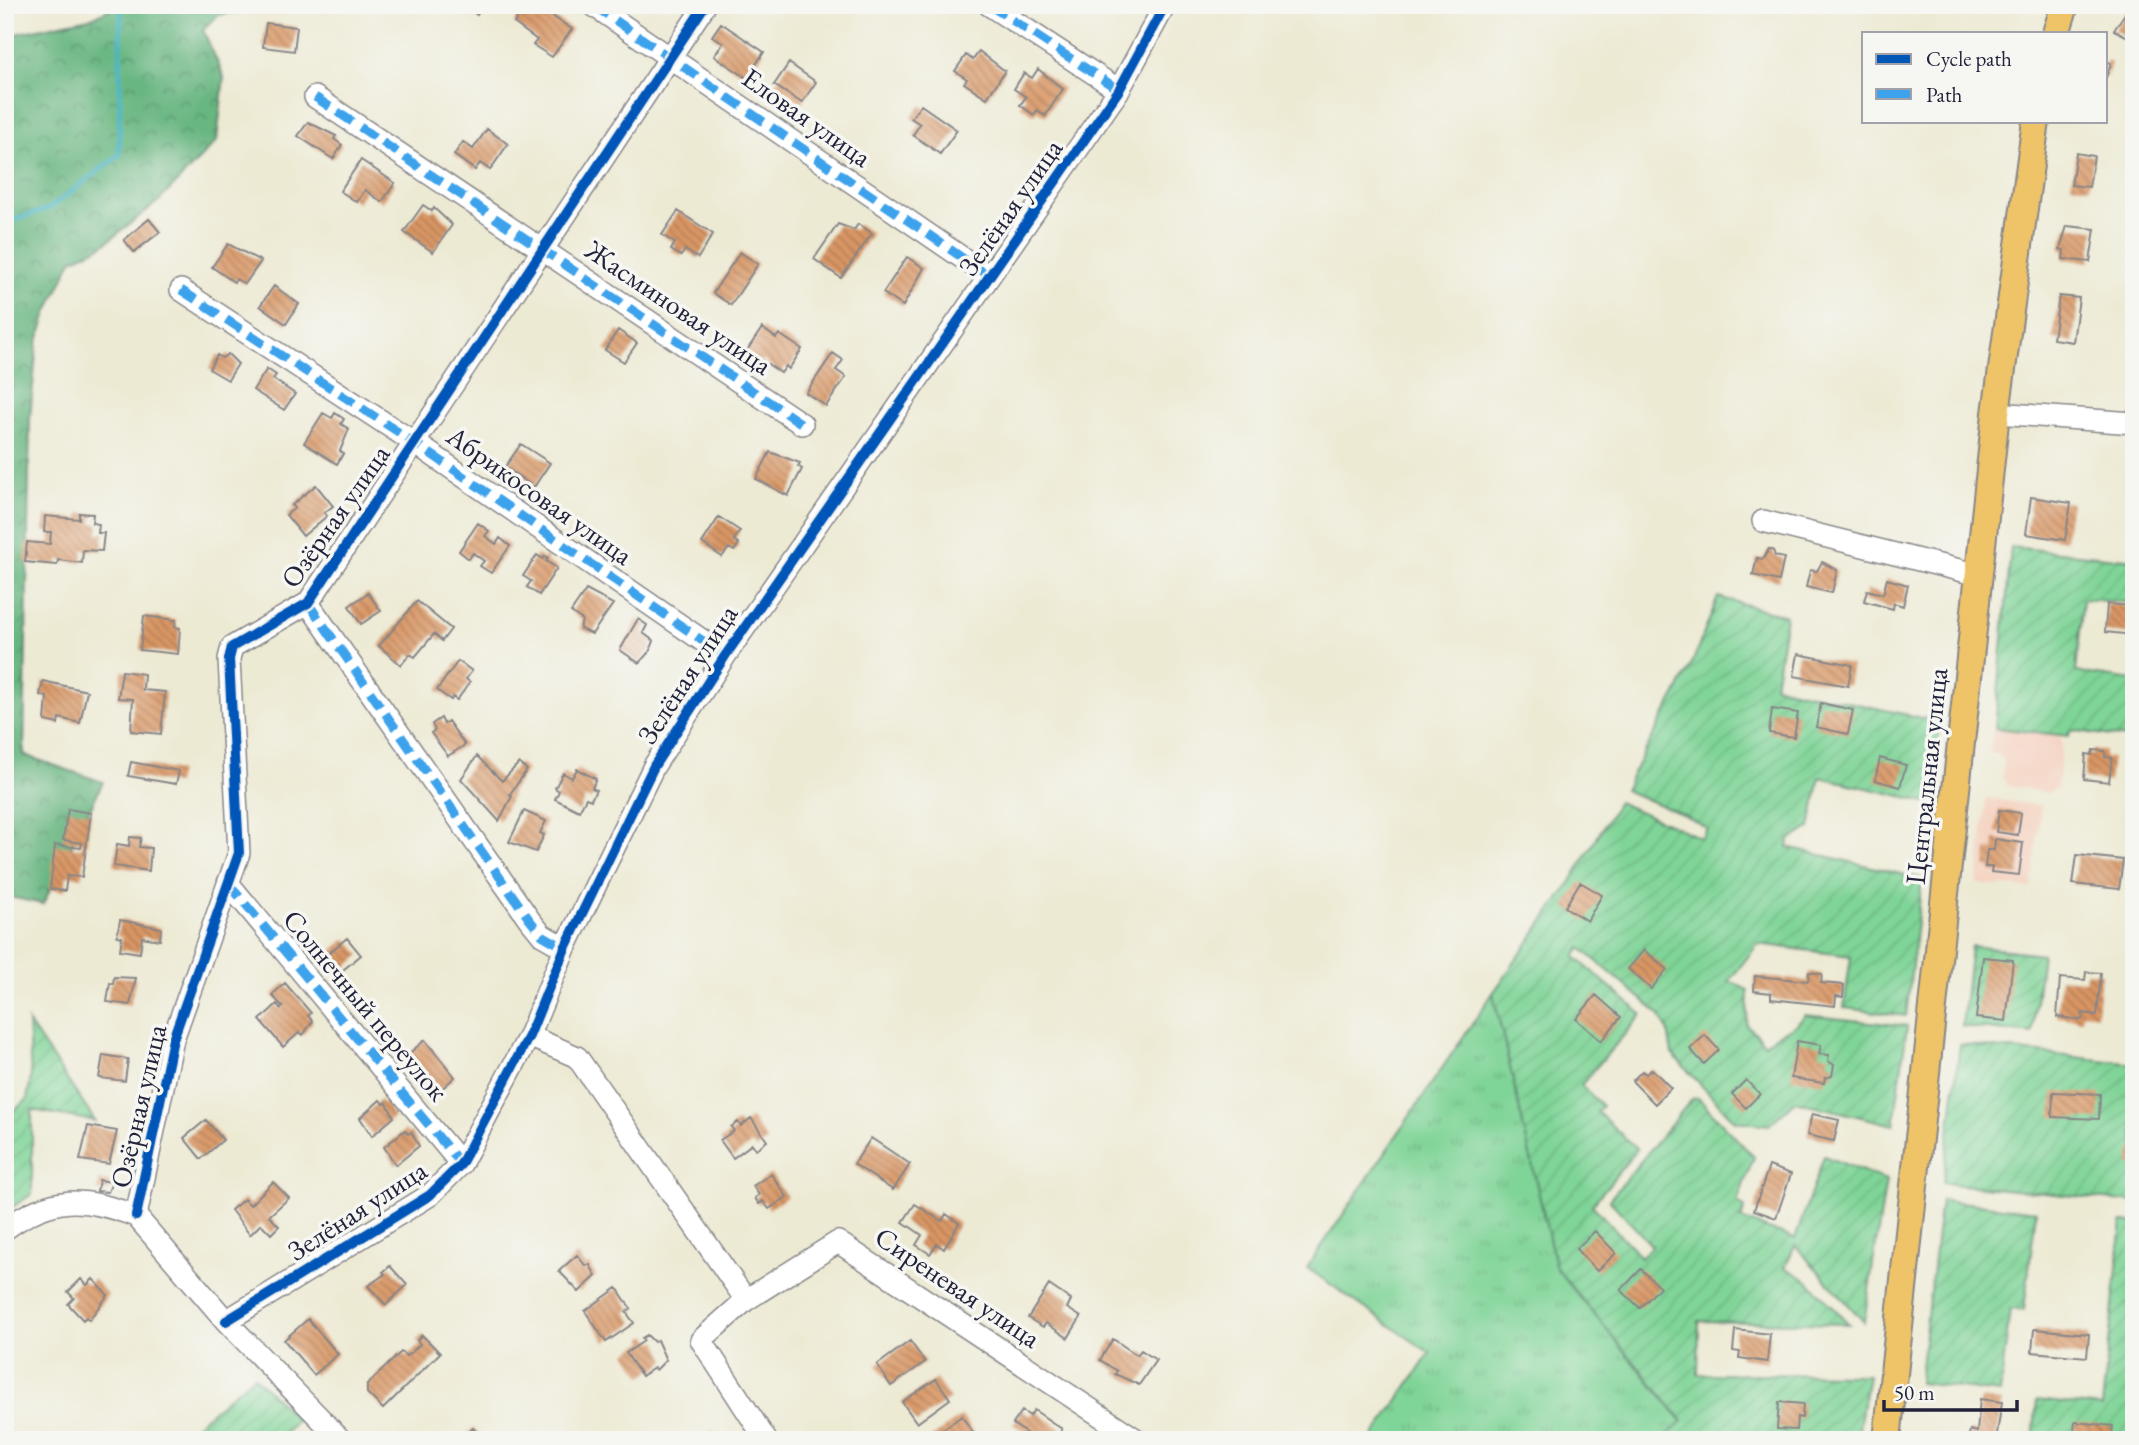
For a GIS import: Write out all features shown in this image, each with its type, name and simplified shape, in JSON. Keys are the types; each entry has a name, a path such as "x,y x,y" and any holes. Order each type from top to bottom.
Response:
{"main road":[{"path":"2056,32 2065,5"},
{"name":"Центральная улица","path":"1887,1440 1996,413 2036,122"}],"street":[{"name":"Еловая улица","path":"593,5 989,276"},
{"name":"Озёрная улица","path":"341,1440 226,1321 136,1216 173,1040 239,853 229,659 232,647 308,603 541,248 705,5"},
{"path":"989,5 1119,90"},
{"name":"Зелёная улица","path":"226,1321 430,1195 461,1164 529,1036 565,948 654,766 725,656 1119,90 1164,5"},
{"name":"Жасминовая улица","path":"314,97 802,424"},
{"name":"Абрикосовая улица","path":"181,290 415,443 725,656"},
{"path":"1996,413 2134,423"},
{"path":"1763,521 1979,575"},
{"path":"308,603 529,919 542,935 565,948"},
{"name":"Солнечный переулок","path":"228,883 461,1164"},
{"path":"529,1036 577,1057 746,1300 701,1340 766,1440"},
{"path":"5,1229 27,1213 64,1201 97,1202 136,1216"},
{"name":"Сиреневая улица","path":"746,1300 838,1242 1136,1440"}],"shaded area":[{"path":"1993,728 2060,735 2062,745 2057,787 2048,793 2007,785 2002,777 2004,760 1998,754 1990,753"},
{"path":"1986,798 2041,806 2031,888 1977,884"}],"green space":[{"path":"117,5 281,5 218,15 203,30 224,77 217,141 160,200 102,246 72,260 47,313 37,344 30,418 24,755 103,782 43,904 5,896 5,36 94,17"},
{"path":"2011,547 2134,560 2134,603 2083,599 2076,672 2134,680 2134,739 2070,730 2069,736 1995,728"},
{"path":"1718,597 1786,616 1775,686 1940,722 1931,803 1820,777 1810,828 1789,840 1788,847 1922,879 1906,1016 1844,1008 1851,956 1758,944 1729,981 1748,990 1747,1025 1765,1044 1796,1025 1805,1015 1907,1026 1894,1125 1795,1101 1769,1125 1735,1121 1672,1054 1668,1030 1658,1013 1581,948 1575,957 1642,1014 1581,1085 1602,1106 1597,1112 1637,1149 1592,1205 1641,1257 1652,1246 1609,1200 1692,1099 1698,1098 1754,1157 1737,1202 1745,1208 1741,1219 1795,1239 1824,1156 1886,1180 1864,1322 1795,1245 1785,1267 1808,1281 1849,1324 1699,1321 1698,1374 1868,1375 1857,1440 1662,1440 1683,1421 1556,1268 1493,993 1567,888 1618,802 1701,838 1707,828 1684,815 1624,790 1691,666"},
{"path":"1971,946 2042,954 2032,1034 1962,1026"},
{"path":"1493,993 1556,1268 1683,1422 1662,1440 1371,1440 1430,1353 1307,1268"},
{"path":"28,1022 95,1121 32,1110 32,1194 5,1212 5,1117 27,1100 31,1077"},
{"path":"1960,1044 2134,1064 2134,1202 1943,1183"},
{"path":"1941,1200 2036,1211 2024,1310 2010,1309 2000,1393 1919,1383"},
{"path":"2122,1222 2134,1223 2134,1440 2033,1440 2037,1400 2102,1407"},
{"path":"254,1376 297,1420 279,1440 196,1440 188,1431"}],"building":[{"path":"483,5 477,15 461,7"},
{"path":"526,5 542,12 546,6 555,12 552,16 572,29 552,57 533,45 537,40 514,23"},
{"path":"2131,5 2134,5 2134,40 2114,30"},
{"path":"266,23 297,27 294,51 263,47"},
{"path":"721,23 764,52 747,78 714,56 723,43 712,36"},
{"path":"979,51 1005,71 987,98 964,83 967,79 955,71 966,55 973,60"},
{"path":"789,63 816,82 802,103 774,85"},
{"path":"1038,69 1063,89 1045,116 1037,110 1034,115 1020,105 1026,97 1014,89 1024,73 1032,78"},
{"path":"921,105 957,130 940,154 913,135 920,124 911,118"},
{"path":"308,122 336,136 334,139 342,145 333,159 298,136"},
{"path":"487,129 508,144 490,170 480,163 475,170 454,155 463,142 473,149"},
{"path":"2076,153 2094,156 2089,187 2071,185"},
{"path":"361,160 395,183 382,202 365,190 357,202 340,191"},
{"path":"423,205 432,211 434,208 452,225 433,252 404,232"},
{"path":"678,211 713,234 698,258 685,250 681,256 671,250 675,243 662,235"},
{"path":"149,219 160,232 134,252 124,240"},
{"path":"838,224 854,230 858,224 872,233 841,278 814,259"},
{"path":"2067,226 2095,229 2090,262 2063,259 2064,250 2060,249"},
{"path":"228,244 261,261 245,284 236,279 234,282 212,267"},
{"path":"740,252 758,264 731,305 713,293"},
{"path":"907,257 924,268 903,306 883,293"},
{"path":"274,286 299,304 286,324 260,306"},
{"path":"2059,296 2079,298 2073,342 2053,339"},
{"path":"762,328 776,338 779,334 802,349 789,369 786,366 781,373 762,360 759,364 744,355"},
{"path":"618,330 637,343 624,362 605,350"},
{"path":"833,353 843,360 836,370 846,377 826,406 806,393"},
{"path":"228,354 238,364 228,380 209,369 217,355 222,358"},
{"path":"267,369 276,375 273,379 295,394 284,410 253,390"},
{"path":"323,413 332,418 335,413 344,419 341,424 349,429 340,451 343,454 337,464 304,443"},
{"path":"521,444 550,463 534,487 505,467"},
{"path":"770,452 800,463 798,466 802,469 788,496 756,479"},
{"path":"316,485 333,506 324,513 327,516 303,536 286,515 295,508 292,505"},
{"path":"2031,497 2071,503 2065,540 2026,534"},
{"path":"79,513 93,514 92,523 99,524 98,533 104,533 102,551 83,550 82,563 58,560 57,565 25,562 27,542 50,544 51,532 44,532 45,516 79,519"},
{"path":"719,517 740,531 734,540 739,544 734,551 729,548 722,557 702,543"},
{"path":"478,523 489,531 485,536 496,544 500,538 510,546 491,573 480,566 484,561 473,553 469,559 459,551"},
{"path":"1769,549 1773,550 1775,556 1784,558 1779,581 1753,575 1757,558 1763,559"},
{"path":"537,555 543,559 545,556 548,558 546,561 557,568 539,595 527,587 531,581 523,576"},
{"path":"1822,562 1837,570 1832,593 1806,587 1810,570 1817,571"},
{"path":"1887,579 1908,585 1903,606 1894,603 1893,609 1864,601 1867,590 1883,594"},
{"path":"586,590 613,604 592,634 580,629 582,620 571,612"},
{"path":"368,593 381,611 361,624 349,606"},
{"path":"417,601 451,629 442,641 434,634 415,657 410,654 401,665 379,646"},
{"path":"2107,604 2134,606 2134,635 2105,632"},
{"path":"144,616 176,620 175,627 180,628 178,654 140,650"},
{"path":"638,619 647,625 643,633 654,641 650,651 639,663 620,650"},
{"path":"1798,654 1852,665 1848,686 1794,676"},
{"path":"458,661 472,671 466,679 470,682 457,700 453,697 451,700 437,690"},
{"path":"122,671 144,674 143,690 165,692 161,734 131,731 133,699 118,698"},
{"path":"43,681 87,691 80,723 59,718 58,724 45,721 47,697 40,695"},
{"path":"1821,703 1853,710 1848,734 1816,727"},
{"path":"1772,709 1798,713 1794,737 1769,733"},
{"path":"441,718 444,724 448,721 465,745 448,756 431,733 435,730 432,724"},
{"path":"2093,750 2105,751 2105,757 2112,758 2109,782 2084,779 2086,754 2092,755"},
{"path":"477,756 502,781 519,763 527,770 510,794 512,796 499,821 461,779"},
{"path":"1880,758 1906,765 1900,787 1875,780"},
{"path":"131,762 179,771 176,784 128,776"},
{"path":"577,769 596,779 592,788 596,790 591,800 586,798 579,811 555,799 559,791 555,788 563,773 572,778"},
{"path":"68,809 91,813 82,877 67,876 65,891 50,889 55,845 81,848 82,843 63,840"},
{"path":"1999,810 2021,813 2018,835 1996,832"},
{"path":"524,811 546,821 540,833 544,835 536,852 509,842"},
{"path":"130,837 141,838 139,847 151,848 149,871 114,866 117,844 129,846"},
{"path":"1995,839 2023,843 2019,875 1991,872 1992,867 1985,867 1987,850 1994,850"},
{"path":"2077,855 2123,860 2119,889 2073,884"},
{"path":"1580,882 1602,895 1587,921 1565,907"},
{"path":"120,920 161,928 160,940 142,937 140,953 120,950 122,937 117,936"},
{"path":"347,938 361,955 338,974 324,957"},
{"path":"1644,950 1667,969 1651,989 1628,969"},
{"path":"1983,957 2013,960 2006,1021 1976,1018"},
{"path":"1809,972 1822,974 1821,983 1844,985 1843,997 1836,996 1835,1006 1771,999 1771,993 1754,991 1755,976 1808,981"},
{"path":"2086,972 2101,973 2097,1015 2083,1013 2082,1020 2057,1017 2060,978 2085,980"},
{"path":"114,977 136,978 130,1005 107,1002 110,983 113,984"},
{"path":"285,983 311,1013 308,1016 313,1021 303,1035 300,1032 283,1047 260,1020 277,1004 281,1009 283,1007 272,995"},
{"path":"1596,995 1621,1017 1601,1041 1576,1019"},
{"path":"1705,1035 1719,1050 1704,1064 1690,1049"},
{"path":"425,1040 455,1077 437,1093 429,1083 423,1088 417,1080 422,1075 406,1056"},
{"path":"1797,1041 1821,1045 1819,1054 1829,1055 1828,1061 1834,1065 1832,1076 1825,1078 1824,1083 1791,1078"},
{"path":"103,1055 128,1059 125,1081 99,1078"},
{"path":"1652,1069 1671,1088 1655,1104 1632,1081 1642,1071 1646,1074"},
{"path":"1746,1080 1760,1094 1746,1108 1732,1094"},
{"path":"2053,1092 2100,1094 2099,1119 2052,1117"},
{"path":"380,1100 384,1104 386,1102 394,1117 372,1136 360,1118"},
{"path":"1812,1114 1839,1120 1834,1141 1807,1135"},
{"path":"751,1118 767,1141 756,1149 752,1144 733,1158 720,1140 734,1131 731,1127 738,1122 741,1126"},
{"path":"206,1120 223,1140 201,1159 184,1138"},
{"path":"88,1126 117,1131 109,1164 80,1160"},
{"path":"405,1130 408,1134 411,1132 419,1146 396,1165 384,1147"},
{"path":"871,1138 910,1164 893,1190 854,1164"},
{"path":"2131,1149 2134,1149 2134,1165 2129,1165"},
{"path":"1769,1166 1791,1174 1776,1218 1754,1210"},
{"path":"771,1174 787,1197 769,1209 763,1201 759,1204 755,1198 759,1195 753,1186"},
{"path":"99,1180 112,1182 108,1192 97,1191"},
{"path":"273,1182 289,1198 269,1216 279,1226 271,1234 261,1224 250,1235 231,1210 244,1199 250,1205"},
{"path":"915,1204 942,1221 946,1214 959,1223 944,1249 937,1244 930,1254 916,1245 922,1235 903,1222"},
{"path":"1595,1231 1616,1253 1597,1271 1576,1249"},
{"path":"577,1255 585,1265 590,1265 596,1276 579,1292 559,1271"},
{"path":"390,1266 407,1285 386,1305 368,1286 385,1274 383,1272"},
{"path":"1641,1269 1660,1287 1640,1308 1621,1290"},
{"path":"81,1279 87,1285 93,1279 108,1295 89,1320 86,1317 83,1320 68,1304 74,1298 68,1292"},
{"path":"1049,1285 1071,1300 1067,1308 1081,1317 1068,1338 1046,1323 1043,1327 1028,1318"},
{"path":"617,1288 631,1309 626,1312 634,1323 606,1342 585,1311"},
{"path":"308,1319 338,1354 314,1375 284,1340"},
{"path":"2034,1329 2089,1334 2087,1357 2032,1352"},
{"path":"1735,1330 1770,1334 1767,1362 1739,1358 1740,1352 1733,1351"},
{"path":"422,1335 440,1353 383,1409 367,1393 367,1385 401,1352 406,1356 412,1352 420,1344 417,1340"},
{"path":"647,1335 654,1342 657,1340 666,1360 656,1370 654,1368 642,1376 626,1353 644,1341 642,1338"},
{"path":"1113,1339 1137,1355 1141,1350 1156,1360 1139,1385 1115,1374 1117,1371 1100,1360"},
{"path":"910,1341 925,1362 891,1386 877,1365"},
{"path":"936,1379 950,1399 917,1423 902,1402"},
{"path":"1980,1399 2002,1402 1996,1440 1968,1440 1970,1430 1977,1432"},
{"path":"1779,1402 1803,1404 1802,1418 1797,1417 1796,1430 1777,1429"},
{"path":"1034,1410 1062,1429 1055,1440 1036,1440 1013,1424 1022,1411 1030,1416"},
{"path":"962,1416 976,1437 972,1440 927,1440"},
{"path":"2075,1422 2113,1426 2111,1440 2073,1440"},
{"path":"473,1428 484,1440 461,1440"},
{"path":"712,1430 719,1440 698,1440"}],"waterway":[{"path":"5,223 50,208 119,155 121,5"}],"marked path":[{"path":"593,5 989,276"},
{"path":"989,5 1119,90"},
{"path":"315,97 802,424"},
{"path":"181,290 415,443 725,656"},
{"path":"308,603 529,919 542,935 565,948"},
{"path":"228,883 461,1164"}],"cycle path":[{"path":"136,1216 173,1039 239,853 229,659 232,647 308,603 705,5"},
{"path":"226,1321 430,1195 461,1164 529,1036 565,948 654,766 725,656 1119,90 1165,5"}]}
